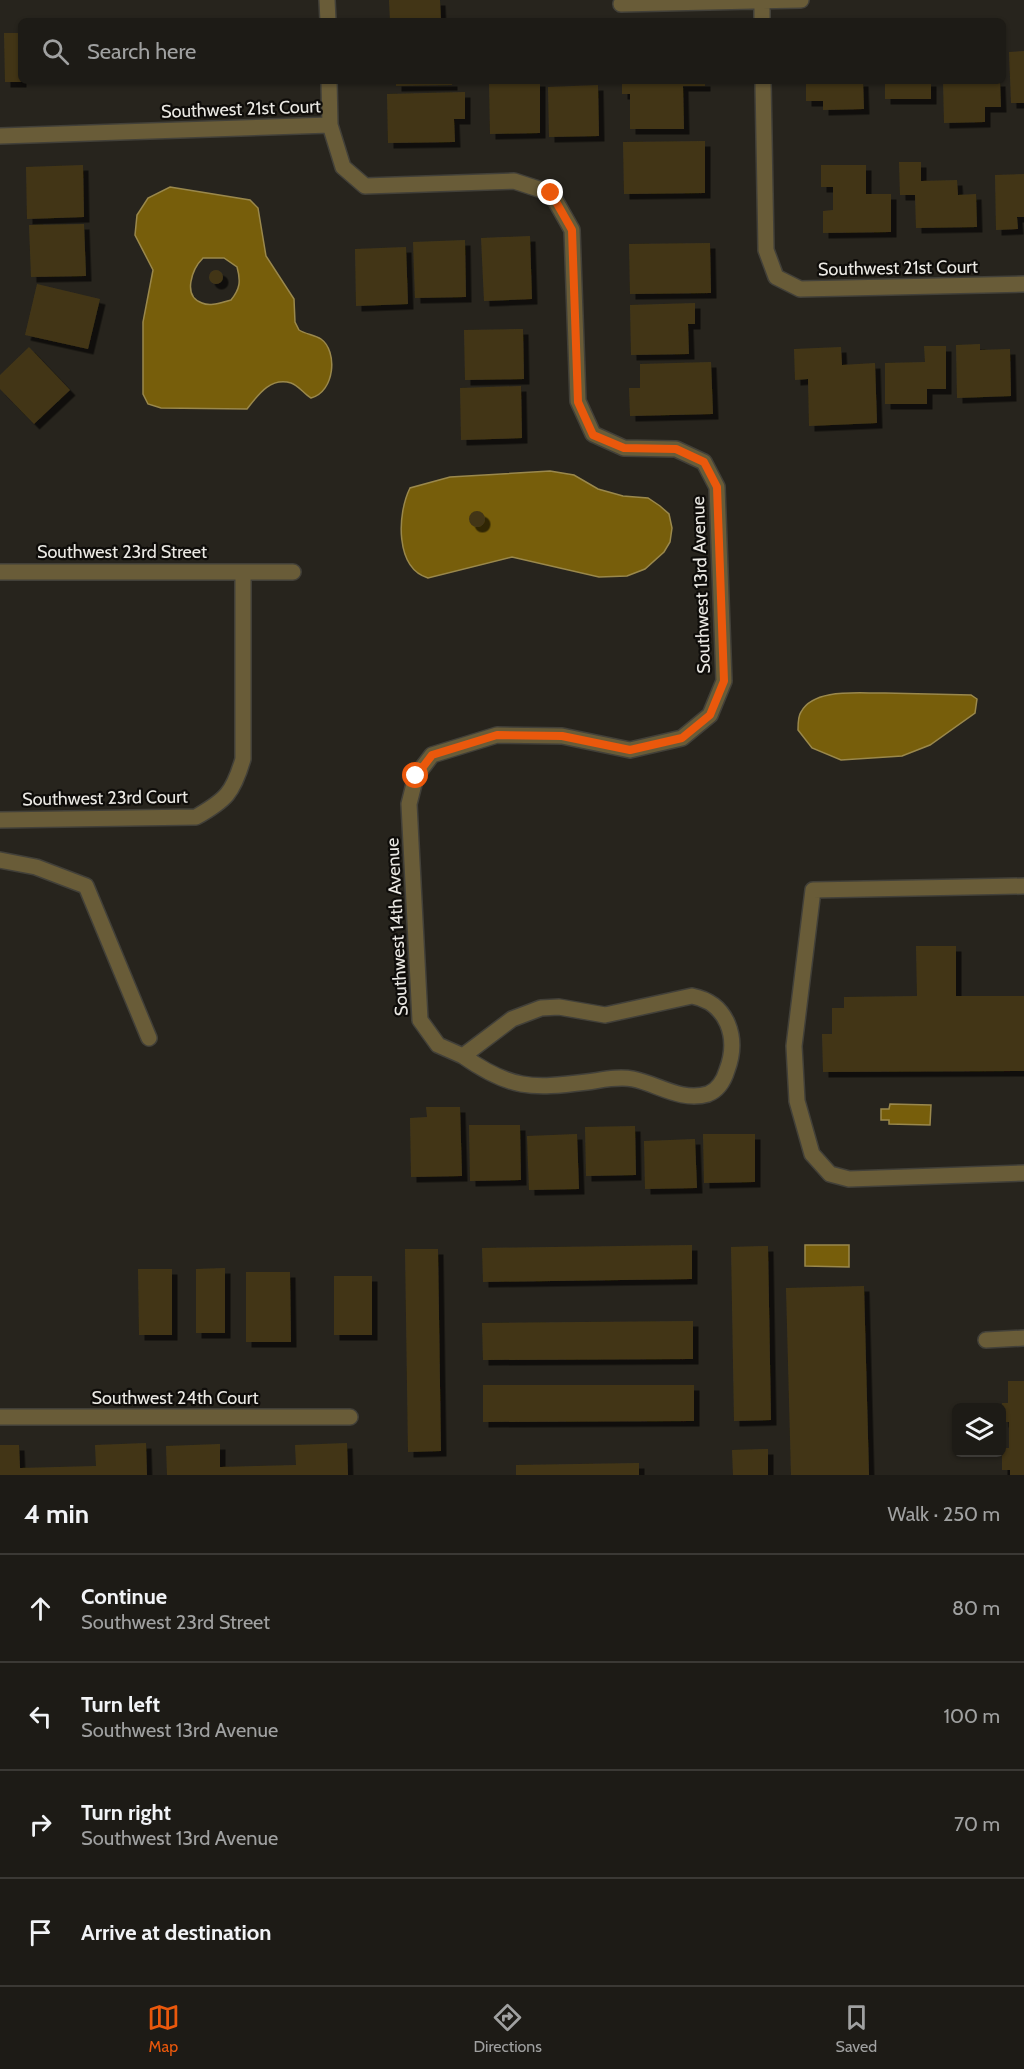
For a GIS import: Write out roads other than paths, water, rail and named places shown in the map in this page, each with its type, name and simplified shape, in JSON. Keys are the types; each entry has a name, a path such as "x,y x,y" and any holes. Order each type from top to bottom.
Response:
{"street":[{"path":"327,0 328,18"},
{"path":"621,4 801,0"},
{"path":"762,1 762,18"},
{"path":"329,84 330,125"},
{"name":"Southwest 21st Court","path":"763,84 766,250 776,277 800,289 1024,284"},
{"name":"Southwest 21st Court","path":"0,136 330,125 343,168 364,186 514,182 551,193"},
{"name":"Southwest 13rd Avenue","path":"416,776 432,755 497,735 562,736 630,750 682,738 710,715 724,681 717,487 704,462 676,449 624,448 593,435 578,402 572,230 551,193"},
{"name":"Southwest 23rd Street","path":"0,572 293,572"},
{"name":"Southwest 23rd Court","path":"0,820 196,817 221,803 235,787 243,759 243,572"},
{"name":"Southwest 14th Avenue","path":"416,776 409,804 420,1020 438,1045 463,1056"},
{"path":"0,860 36,867 86,886 149,1038"},
{"path":"1024,886 813,890 794,1046 797,1101 812,1154 830,1174 849,1179 1024,1173"},
{"path":"692,996 714,1005 730,1026 733,1038 729,1067 719,1087 709,1093 695,1096 682,1095 633,1079 620,1078 542,1086 503,1081 463,1056 512,1019 541,1008 559,1007 605,1015 692,996"},
{"path":"986,1340 1024,1338"},
{"name":"Southwest 24th Court","path":"0,1417 350,1417"}]}
